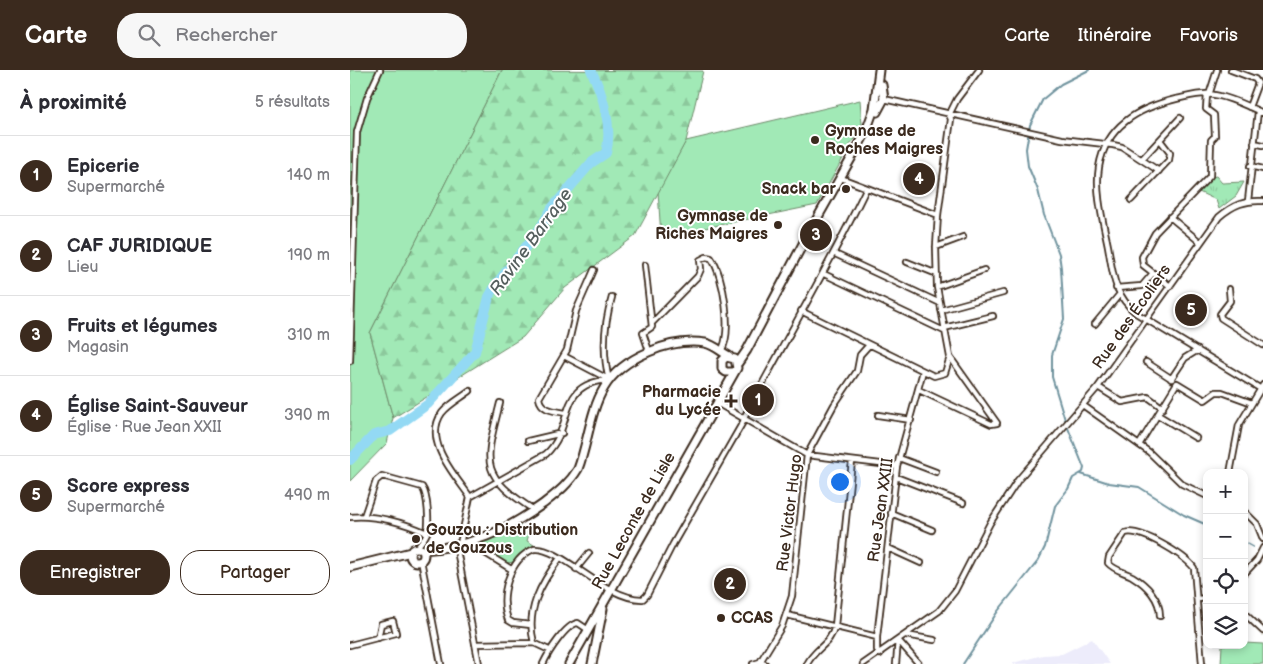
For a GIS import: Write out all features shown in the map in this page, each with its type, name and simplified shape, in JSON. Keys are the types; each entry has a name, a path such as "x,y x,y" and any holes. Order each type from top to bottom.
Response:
{"main road":[{"path":"879,70 880,98"},
{"path":"706,344 738,363 865,134 880,98 883,70"},
{"path":"734,372 725,371 721,366 728,358 750,343"},
{"path":"350,567 400,556 417,555 493,535 560,492 572,480 578,469 599,398 609,380 632,360 649,351 688,344 706,344 721,351 728,358"},
{"name":"Rue Leconte de Lisle","path":"569,664 738,363"},
{"name":"Rue Leconte de Lisle","path":"723,391 725,371"},
{"path":"592,664 604,604"}],"street":[{"path":"350,361 357,132 367,98 380,70"},
{"path":"801,312 934,376 942,376 948,369 950,357 936,274 938,215 946,166 951,119 949,115 957,99 978,70"},
{"path":"1170,286 1144,265 1142,257 1155,233 1210,176 1211,140 1215,136 1214,115 1206,109 1208,94 1217,70"},
{"path":"1231,70 1256,79 1258,83 1250,107"},
{"path":"1231,469 1234,442 1239,426 1262,387 1124,304 1116,288 1098,188 1099,168 1105,144 1119,126 1140,110 1186,96 1208,94 1221,96 1263,113"},
{"path":"880,98 1062,139 1122,148 1158,171"},
{"path":"1248,201 1250,166 1258,111"},
{"path":"1142,159 1180,118"},
{"path":"1131,200 1171,156 1160,140"},
{"path":"1254,143 1263,145"},
{"path":"1250,166 1263,169"},
{"path":"841,178 938,215"},
{"path":"530,625 513,624 506,614 507,590 511,569 534,549 543,549 560,558 610,590 637,599 643,599 647,595 673,544 835,254 866,189"},
{"name":"Rue des Écoliers","path":"863,664 880,654 939,611 955,591 990,523 1018,480 1059,431 1084,406 1148,319 1219,217 1231,207 1248,201 1263,201"},
{"path":"1170,217 1200,242"},
{"path":"936,247 963,237"},
{"path":"835,254 940,303"},
{"path":"652,323 698,276 700,260 706,257 712,258 720,277 724,296 726,337 721,351"},
{"path":"907,262 936,274"},
{"path":"645,265 652,327 643,333 649,351"},
{"path":"566,414 545,408 541,405 539,398 567,350 576,311 594,270"},
{"path":"937,287 984,270"},
{"path":"1116,288 1142,286 1153,273"},
{"path":"824,274 944,329 993,316"},
{"path":"1229,290 1230,301 1220,316 1263,344"},
{"path":"941,310 1003,294"},
{"path":"1095,324 1118,295"},
{"path":"609,380 606,368 605,338 606,317 612,297"},
{"name":"Rue Victor Hugo","path":"763,663 787,615 792,596 807,455 834,405 857,370 860,355 869,345"},
{"path":"1171,379 1185,358 1198,350"},
{"path":"564,356 609,380"},
{"path":"919,390 996,425 997,421 950,357"},
{"path":"1146,362 1205,400 1216,392 1222,392 1252,403"},
{"name":"Rue Jean XXIII","path":"880,654 877,650 877,637 897,466 924,370"},
{"path":"479,664 458,544 470,497 546,454 553,448 562,433 571,398 586,386 597,381 609,380"},
{"path":"1139,444 1177,383"},
{"path":"1098,387 1122,402 1148,397 1163,408"},
{"path":"470,391 441,414 437,436 442,456 470,497"},
{"path":"500,403 490,445 489,459 497,483 534,510"},
{"path":"717,403 807,455 897,466"},
{"path":"1084,406 1139,444 1182,484 1203,494"},
{"path":"878,415 911,420"},
{"path":"1158,415 1196,438"},
{"path":"528,441 562,433"},
{"path":"899,458 936,472"},
{"path":"807,664 814,653 831,639 835,626 852,461"},
{"path":"364,516 376,481 382,476 390,476 418,485 424,490 428,520 427,532 417,555 422,569 441,664"},
{"path":"896,477 963,503"},
{"path":"891,513 932,530"},
{"path":"1246,514 1257,524 1263,539"},
{"path":"350,518 364,516 427,532"},
{"path":"1160,616 1158,603 1146,587 1133,577 1108,563 1109,557 1124,533 1138,534 1179,553 1194,568 1202,664"},
{"path":"468,542 511,569"},
{"path":"888,548 921,562"},
{"path":"1248,570 1257,560 1263,548"},
{"path":"576,569 589,553"},
{"path":"534,643 530,625 535,600 545,578 560,558"},
{"path":"1198,599 1203,598"},
{"path":"787,615 877,637"},
{"path":"1248,618 1263,631"},
{"path":"350,645 378,638 396,633 393,621 381,624 378,638"},
{"path":"543,664 549,650 575,623 587,629"},
{"path":"906,635 934,640"},
{"path":"896,664 898,640"},
{"path":"898,640 919,664"},
{"path":"475,644 534,643 549,650"},
{"path":"753,664 763,663"}],"shaded area":[{"path":"1092,639 1110,664 1009,664 1043,655 1062,654"}],"green space":[{"path":"350,70 502,70 370,333 393,418 387,443 350,481"},
{"path":"502,70 703,71 686,141 635,236 565,288 523,337 393,418 370,333"},
{"path":"860,100 862,124 817,205 661,237 658,191 686,141"},
{"path":"1216,176 1222,183 1244,182 1236,196 1219,209 1216,200 1199,192 1212,177"},
{"path":"519,525 529,534 527,541 534,545 516,562 506,563 476,544 502,535"},
{"path":"1248,643 1263,644 1263,664 1221,664 1222,649 1248,649"}],"waterway":[{"name":"Ravine Barrage","path":"350,460 374,435 390,431 428,404 475,352 489,297 497,283 539,230 552,208 591,163 606,153 608,143 606,111 591,70"},
{"path":"963,664 998,611 1038,561 1045,547 1055,506 1068,489 1073,478 1083,472 1084,468 1066,423 1052,377 1052,355 1064,319 1061,268 1059,254 1028,166 1026,149 1030,125 1043,99 1061,84 1089,70"},
{"path":"1081,474 1109,483 1139,487 1184,515 1203,523"},
{"path":"1248,544 1253,547"}],"place":[{"name":"Gymnase de Roches Maigres","path":"815,140"},
{"name":"Église Saint-Sauveur","path":"919,179"},
{"name":"Snack bar","path":"846,189"},
{"name":"Gymnase de Riches Maigres","path":"778,225"},
{"name":"Fruits et légumes","path":"816,235"},
{"name":"Score express","path":"1191,310"},
{"name":"Epicerie","path":"758,400"},
{"name":"Pharmacie du Lycée","path":"731,401"},
{"name":"Gouzou : Distribution de Gouzous","path":"416,539"},
{"name":"CAF JURIDIQUE","path":"730,584"},
{"name":"CCAS","path":"721,618"}]}
